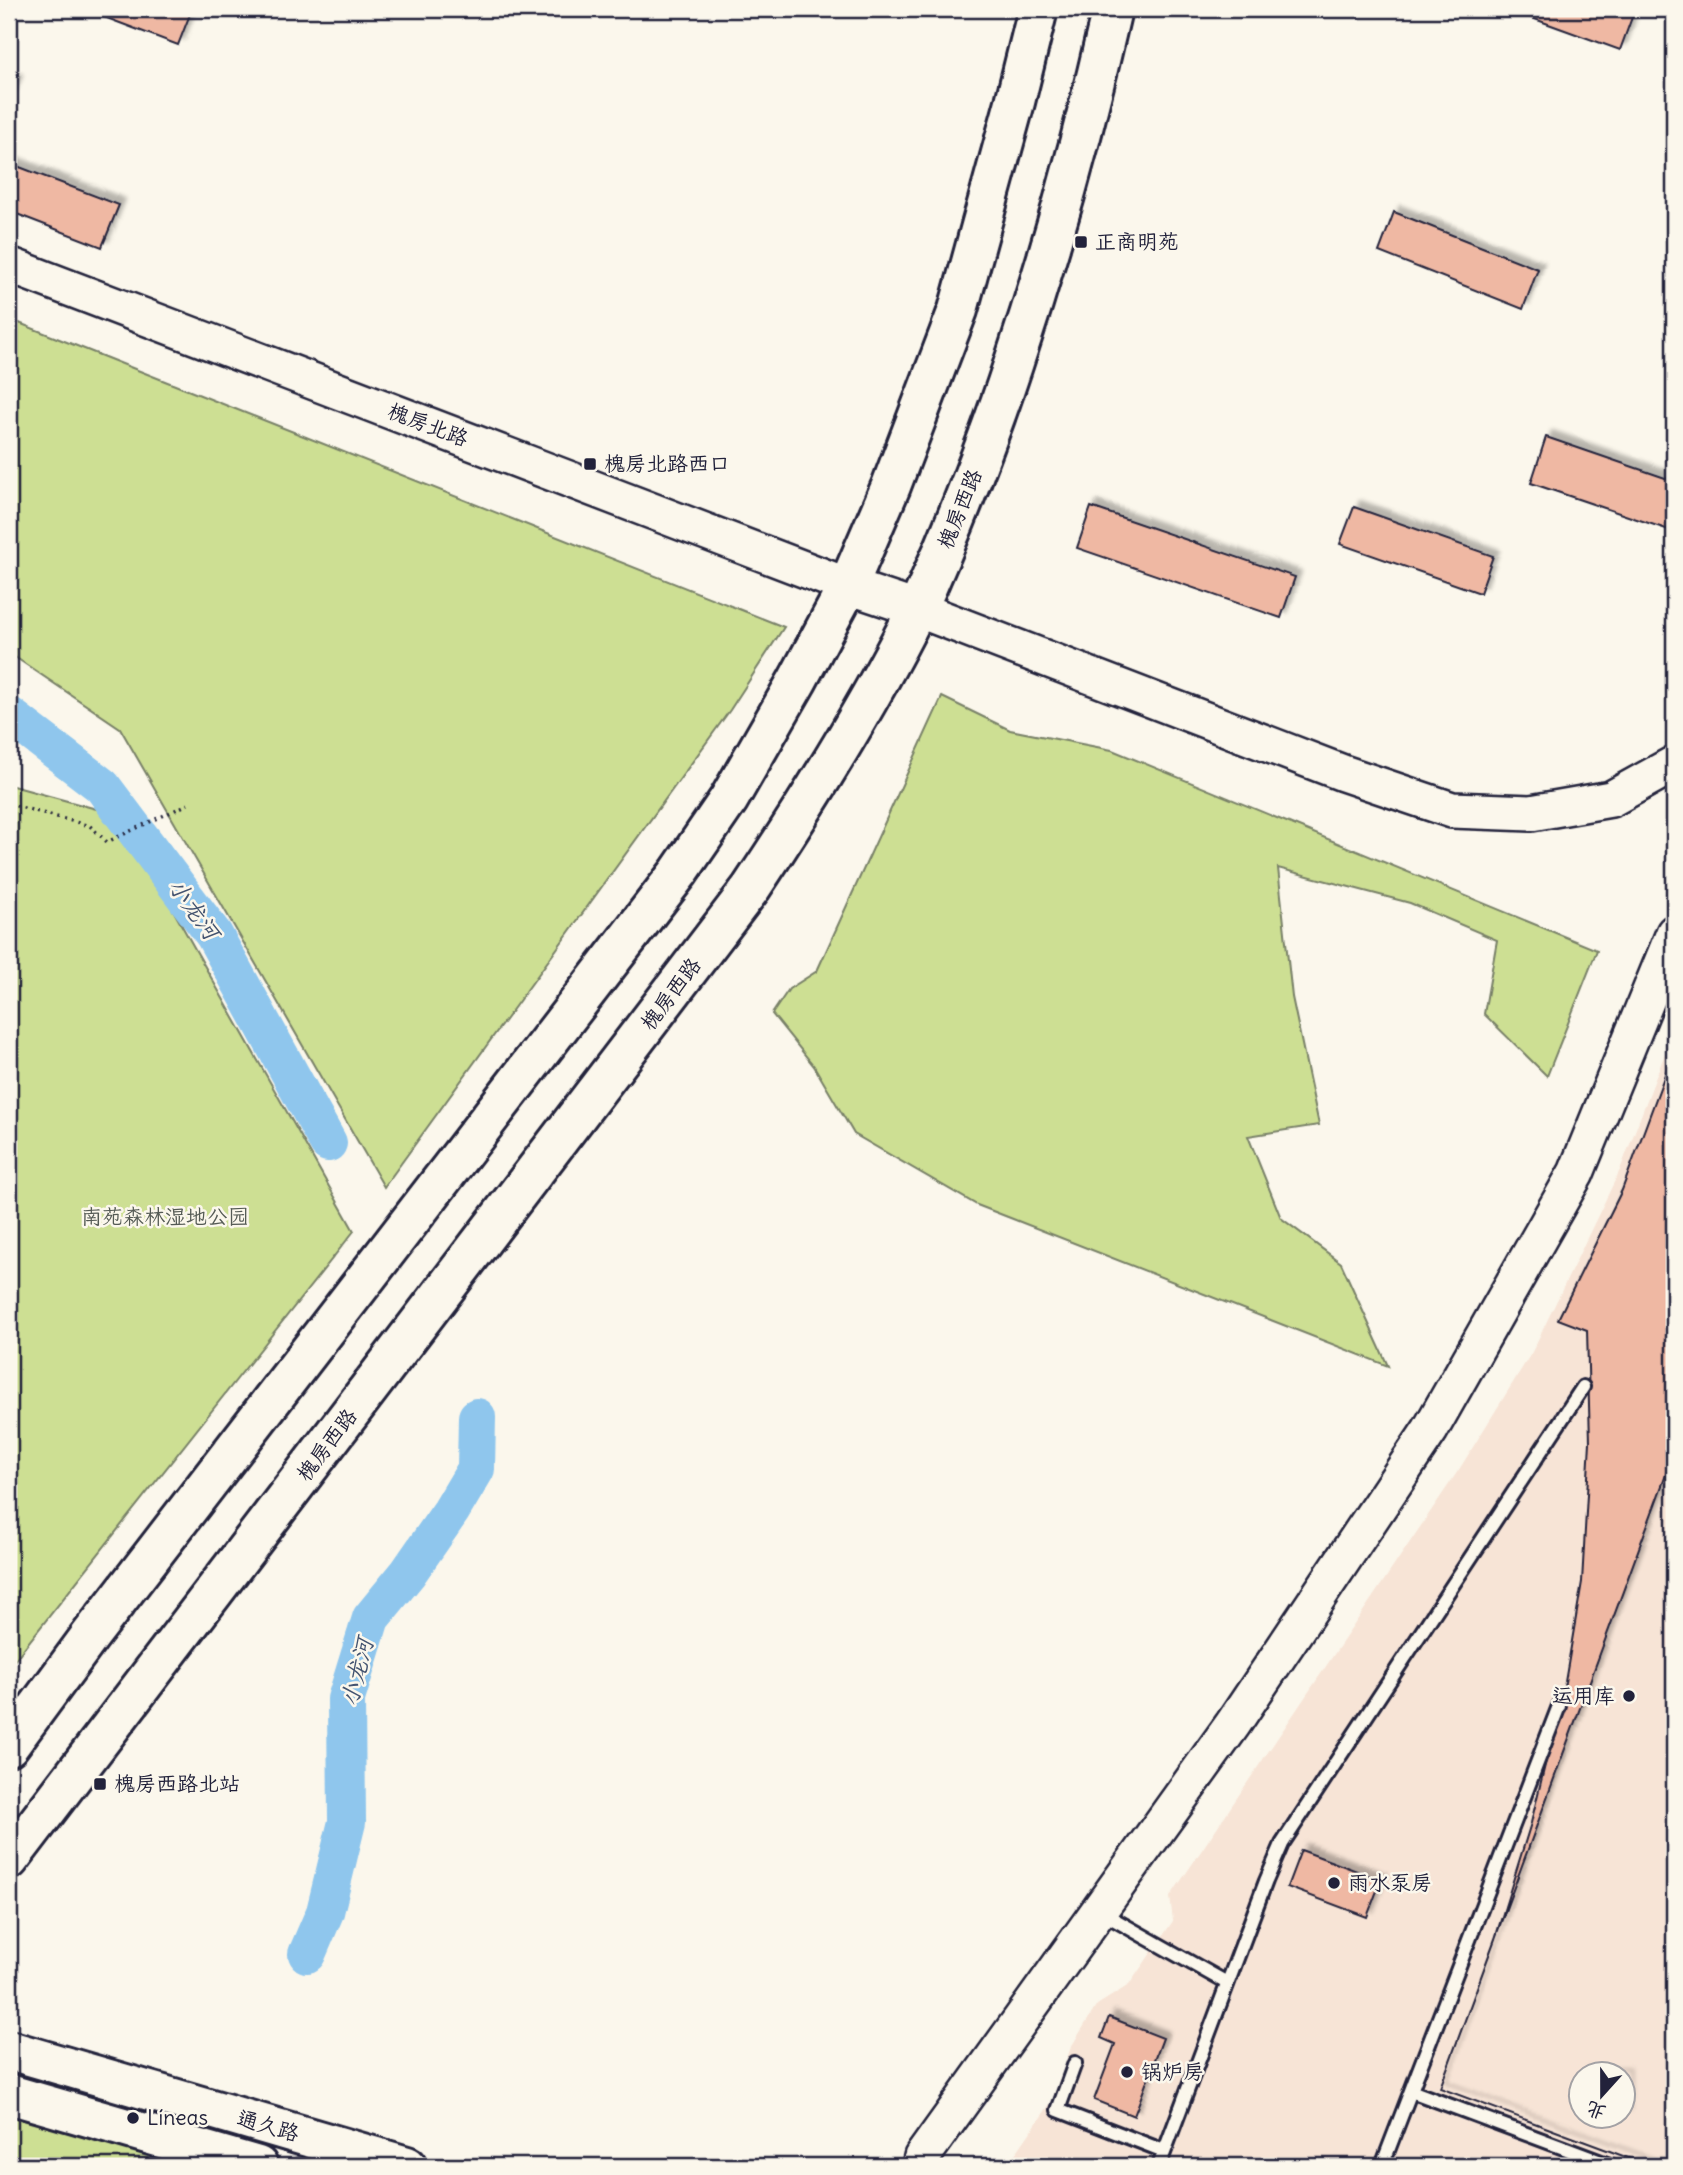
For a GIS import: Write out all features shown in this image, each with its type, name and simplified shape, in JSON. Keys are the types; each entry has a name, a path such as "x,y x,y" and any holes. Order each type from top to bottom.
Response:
{"main road":[{"path":"9,1746 90,1636 679,872 729,799 848,586 891,486 958,310 1038,9"},
{"name":"槐房西路","path":"9,1860 751,888 814,793 870,698 917,609 968,493 1028,321 1088,113 1112,9"},
{"name":"通久路","path":"9,2050 407,2166"},
{"name":"通久路","path":"9,2094 258,2166"}],"street":[{"name":"槐房北路","path":"9,265 1343,773 1452,810 1531,813 1611,799 1674,764"},
{"path":"920,2166 922,2157 1233,1724 1430,1430 1576,1173 1674,933"}],"lane":[{"path":"1158,2166 1272,1866 1287,1836 1583,1387"},
{"path":"1382,2166 1559,1706"},
{"path":"1099,1911 1227,1983"},
{"path":"1075,2063 1059,2110 1164,2151"},
{"path":"1411,2091 1612,2166"}],"path":[{"path":"9,804 90,826 107,842 188,804"}],"shaded area":[{"path":"1674,1030 1674,2166 1007,2166 1052,2101 1071,2047 1097,2005 1129,1985 1173,1921 1170,1897 1460,1468 1532,1352 1620,1170"}],"green space":[{"path":"9,319 784,627 730,710 384,1187 120,728 9,653"},
{"path":"942,697 1010,730 1112,750 1597,950 1547,1076 1484,1014 1497,940 1410,903 1278,868 1292,997 1319,1125 1248,1136 1281,1218 1341,1263 1388,1366 977,1205 854,1134 814,1066 772,1014 789,989 817,971"},
{"name":"南苑森林湿地公园","path":"9,785 100,810 142,855 354,1231 9,1667"},
{"path":"9,2107 207,2166 9,2166"}],"building":[{"path":"83,9 192,9 178,45"},
{"path":"1507,9 1635,9 1620,50"},
{"path":"9,78 16,81 9,98"},
{"path":"9,163 119,205 102,247 9,211"},
{"path":"1394,212 1538,269 1523,309 1379,252"},
{"path":"1546,437 1674,481 1674,514 1669,530 1531,483"},
{"path":"1091,507 1295,577 1281,618 1077,548"},
{"path":"1354,507 1493,556 1480,593 1340,544"},
{"name":"运用库","path":"1674,1050 1674,2166 1650,2166 1440,2088 1495,1939 1531,1823 1565,1682 1582,1582 1590,1442 1587,1330 1558,1319 1622,1190"},
{"name":"运用库","path":"1674,1453 1674,2166 1650,2166 1440,2088"},
{"name":"雨水泵房","path":"1301,1850 1381,1880 1367,1917 1287,1887"},
{"name":"锅炉房","path":"1109,2017 1163,2038 1134,2116 1094,2100 1115,2044 1101,2038"}],"waterway":[{"name":"小龙河","path":"9,715 102,786 214,935 328,1143"},
{"name":"小龙河","path":"307,1954 325,1912 347,1822 346,1699 371,1618 408,1573 476,1469 477,1417"}],"place":[{"name":"正商明苑","path":"1081,242"},
{"name":"槐房北路西口","path":"590,464"},
{"name":"运用库","path":"1629,1696"},
{"name":"槐房西路北站","path":"100,1784"},
{"name":"雨水泵房","path":"1334,1883"},
{"name":"锅炉房","path":"1127,2072"},
{"name":"Líneas","path":"133,2118"}]}
